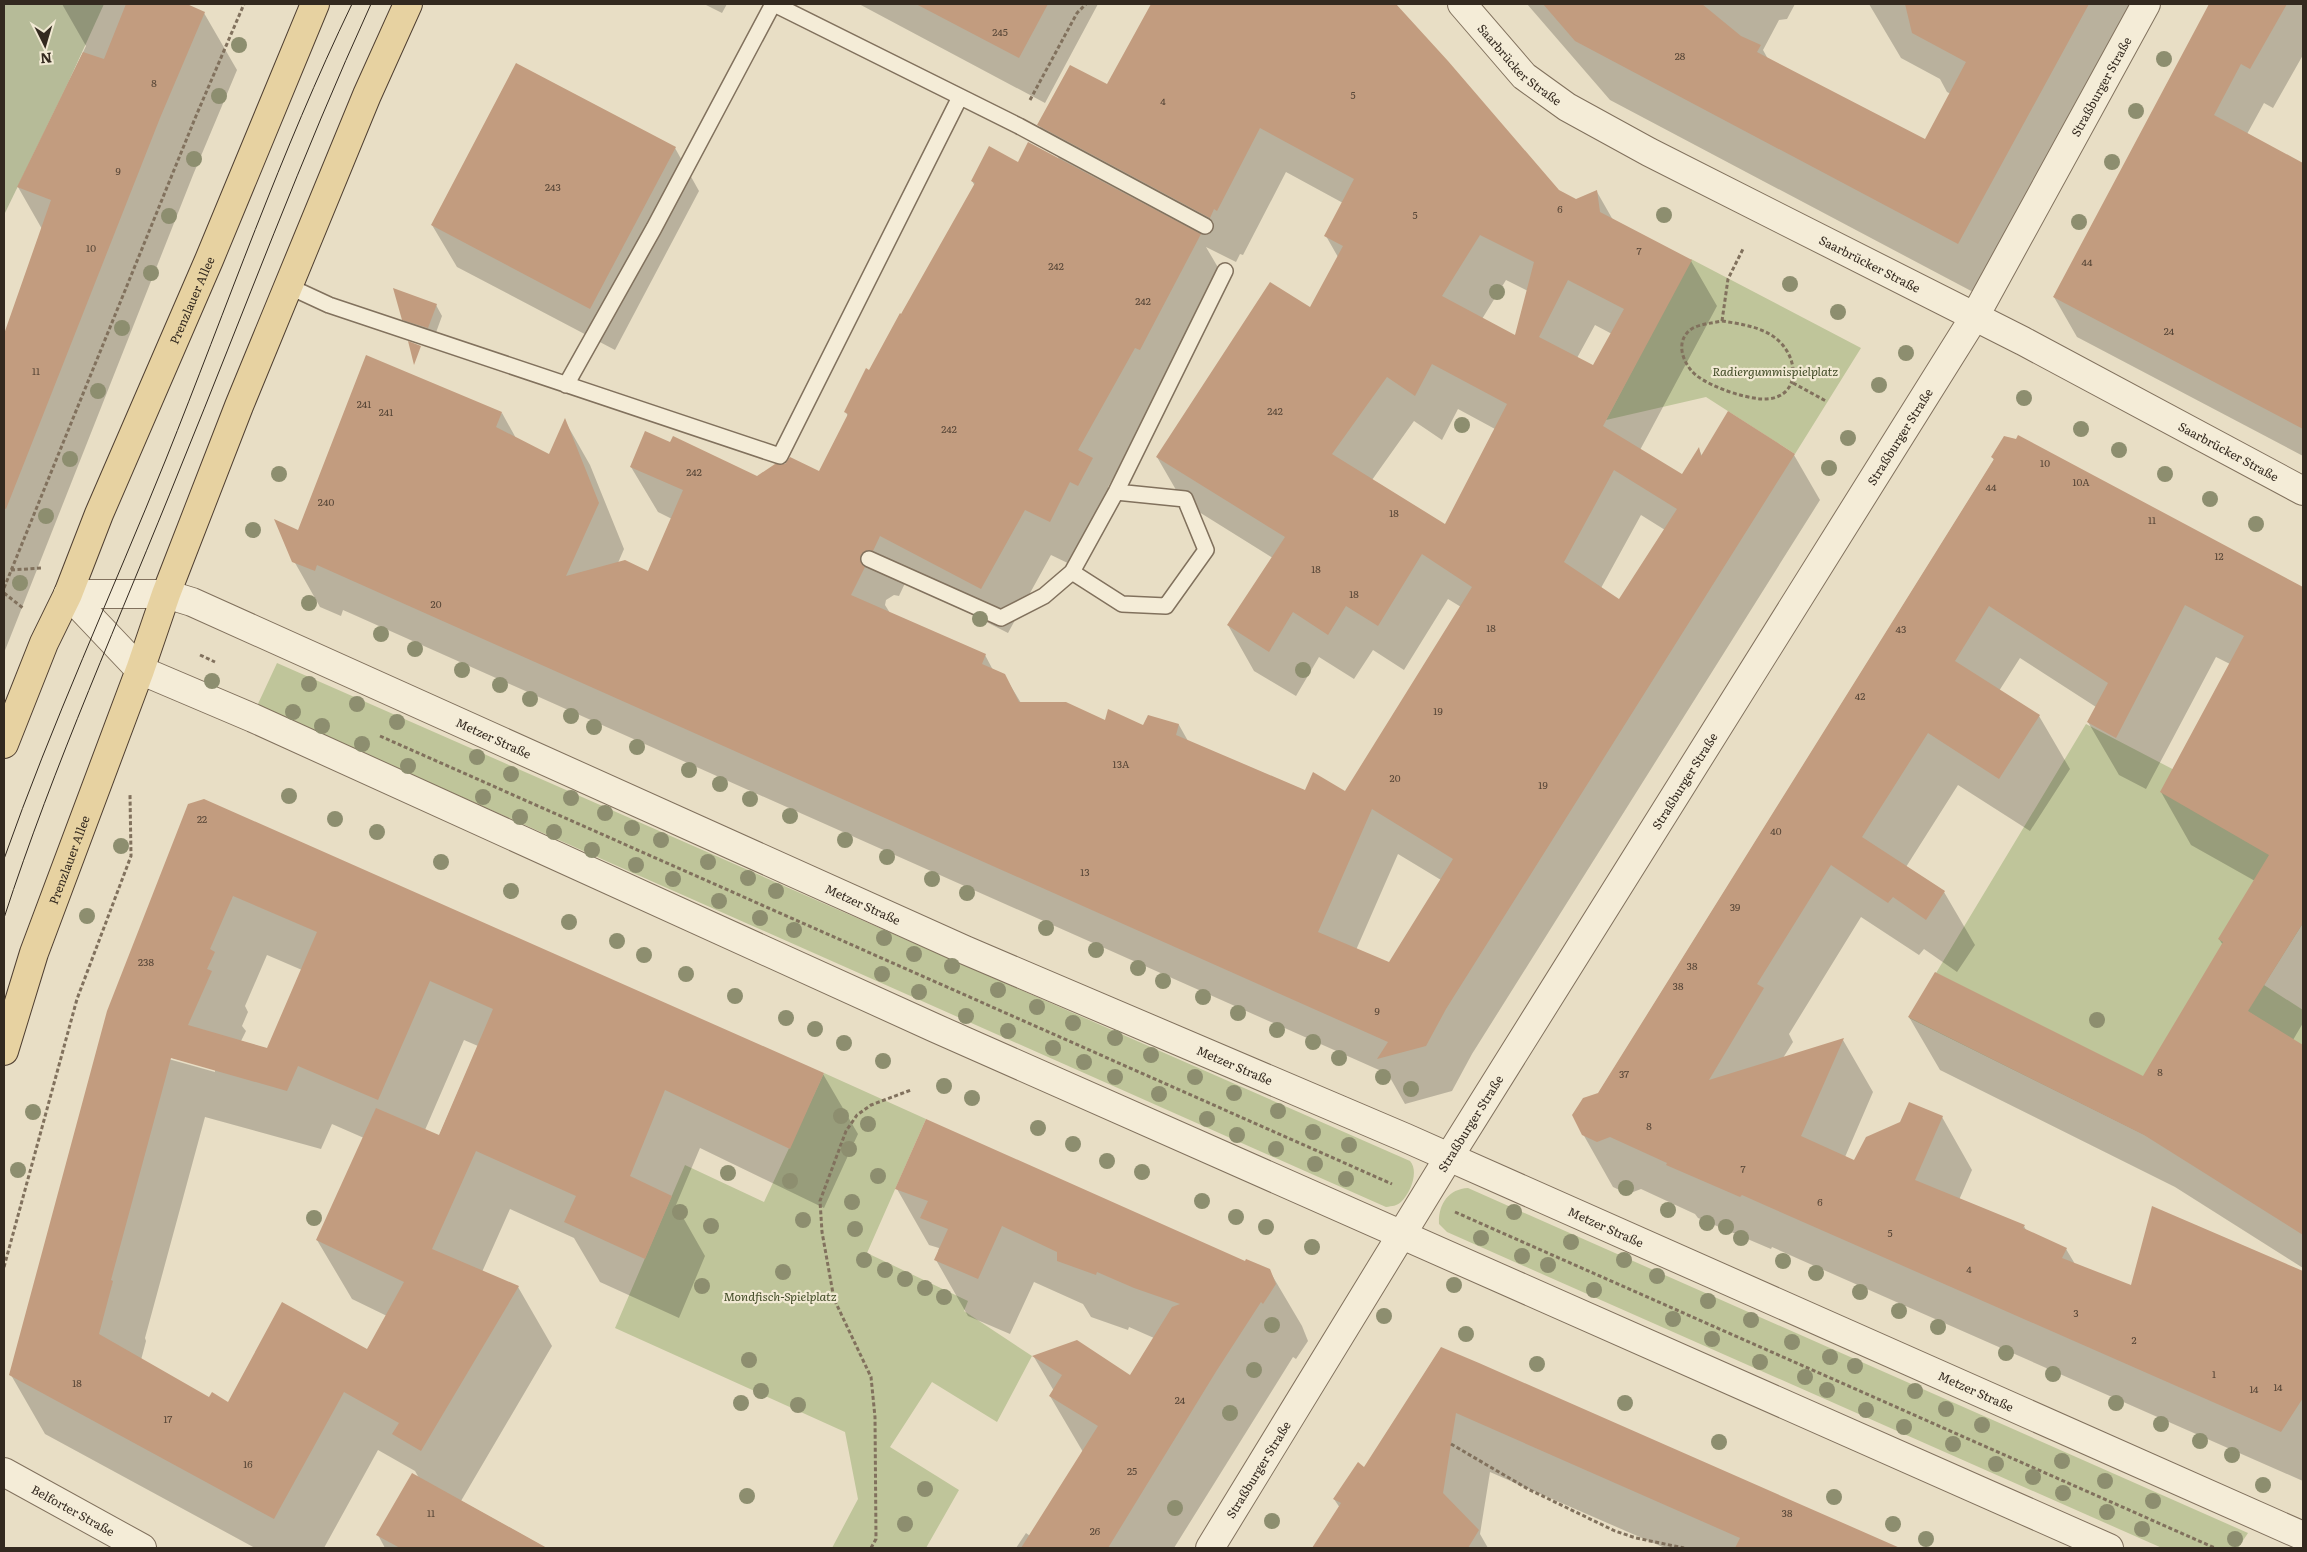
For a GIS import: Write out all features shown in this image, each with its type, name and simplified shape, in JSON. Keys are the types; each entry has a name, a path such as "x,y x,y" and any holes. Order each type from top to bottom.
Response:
{"main road":[{"name":"Prenzlauer Allee","path":"4,744 44,643 68,594 98,514 209,260 315,4"},
{"name":"Prenzlauer Allee","path":"4,1051 34,953 140,670 166,594 288,286 367,94 408,4"}],"street":[{"name":"Saarbrücker Straße","path":"1462,4 1524,76 1567,107 1658,156 1975,316 2303,491"},
{"name":"Straßburger Straße","path":"1210,1548 1449,1157 1975,316 2146,4"},
{"path":"68,594 166,594"},
{"path":"68,594 140,670 253,718 935,1028 2109,1548"},
{"name":"Metzer Straße","path":"166,594 192,602 957,946 1449,1157 2303,1536"},
{"name":"Belforter Straße","path":"4,1472 142,1548"}],"lane":[{"path":"566,385 654,228 773,4 1019,126 1205,226"},
{"path":"288,286 329,305 780,456 960,97"},
{"path":"869,559 1001,618 1044,596 1072,572 1116,492 1225,271"},
{"path":"1072,572 1122,604 1166,606 1206,550 1185,499 1116,492"}],"path":[{"path":"4,588 196,116 244,4"},
{"path":"1019,126 1077,13 1086,4"},
{"path":"1722,321 1728,279 1743,249"},
{"path":"1722,321 1747,325 1763,331 1779,341 1788,354 1795,369 1793,383 1784,393 1766,399 1750,398 1698,376 1684,364 1682,340 1691,329 1722,321"},
{"path":"1793,383 1826,401"},
{"path":"11,570 50,567"},
{"path":"4,593 26,609"},
{"path":"197,663 203,647"},
{"path":"200,655 218,663"},
{"path":"379,735 2215,1548"},
{"path":"4,1268 77,999 131,856 133,841 130,793"},
{"path":"871,1548 876,1538 875,1417 871,1377 834,1299 822,1232 820,1201 846,1131 857,1115 871,1105 911,1090"},
{"path":"1451,1444 1528,1488 1614,1531 1636,1538 1684,1548"}],"green space":[{"path":"4,4 104,4 4,215"},
{"name":"Radiergummispielplatz","path":"1691,259 1861,348 1795,454 1706,397 1606,420"},
{"path":"277,663 1410,1161 1414,1170 1411,1187 1405,1198 1399,1203 1386,1207 257,706"},
{"path":"2086,724 2303,837 2303,923 2264,985 2303,1010 2303,1046 2247,1011 2163,1144 1909,1018"},
{"name":"Mondfisch-Spielplatz","path":"824,1073 926,1119 867,1253 968,1301 964,1311 1032,1356 997,1422 932,1382 890,1447 959,1490 926,1548 832,1548 858,1499 845,1432 615,1328 685,1165 764,1202"},
{"path":"1468,1188 2248,1533 2238,1548 2162,1548 1447,1232 1439,1224 1442,1205 1455,1191"}],"building":[{"path":"126,4 187,4 205,12 160,118 6,509 4,508 4,334 51,200 17,187 83,52 104,59"},
{"path":"916,4 1048,4 1019,58"},
{"path":"1151,4 1396,4 1448,61 1559,190 1576,199 1597,190 1600,212 1692,260 1603,426 1682,474 1699,447 1701,456 1728,411 1795,454 1446,1009 1426,1046 1377,1059 1388,1042 317,565 315,571 292,562 274,519 298,530 366,355 502,412 496,427 549,454 565,418 599,503 566,576 625,560 648,571 683,490 630,467 645,431 670,442 673,436 757,476 775,464 785,464 790,457 819,471 848,414 844,412 866,368 869,370 975,183 971,181 989,146 1018,162 1028,142 1201,234 1140,350 1135,348 1078,450 1093,458 1078,486 1070,482 1050,522 1025,510 981,589 880,536 873,551 868,550 861,555 860,560 865,567 851,595 986,654 982,664 1005,674 1019,702 1066,702 1105,720 1108,709 1143,725 1148,715 1179,724 1176,735 1305,790 1313,772 1345,791 1472,587 1422,554 1378,626 1346,606 1328,635 1293,612 1269,652 1227,625 1285,537 1156,457 1270,282 1310,307 1343,246 1324,236 1354,179 1260,128 1217,211 1214,209 1210,218 1037,125 1070,65 1107,84","holes":["1480,235 1534,262 1515,335 1442,296","1568,280 1624,309 1593,365 1539,337","1432,364 1507,404 1445,524 1332,454 1387,377 1415,396","1614,470 1677,509 1619,599 1564,562","1372,809 1453,859 1389,962 1318,932"]},
{"path":"1543,4 1702,4 1741,36 1761,45 1757,52 1925,139 1966,62 1912,33 1905,4 2089,4 1958,244 1575,41"},
{"path":"2209,4 2287,4 2250,69 2241,64 2214,115 2303,163 2303,429 2053,297"},
{"path":"516,63 676,147 590,309 431,225"},
{"path":"393,288 437,304 428,328 402,320"},
{"path":"408,341 421,346 414,365"},
{"path":"2018,435 2303,587 2303,923 2248,1011 2303,1045 2303,1235 2144,1135 1908,1017 1935,972 2143,1076 2223,942 2218,939 2269,855 2160,792 2244,636 2185,605 2116,738 2087,722 2108,683 1989,606 1955,661 2040,715 1999,779 1928,733 1862,837 1945,891 1926,920 1893,897 1888,903 1831,865 1757,984 1764,988 1709,1080 1844,1038 1801,1136 1854,1160 1866,1137 1900,1122 1909,1102 1943,1116 1915,1180 2025,1225 2023,1228 2067,1248 2062,1258 2131,1285 2152,1206 2303,1271 2303,1398 2281,1432 1742,1195 1740,1197 1666,1165 1667,1163 1610,1137 1597,1142 1582,1135 1572,1115 1583,1098 1598,1093 1994,459 1991,457 2004,436 2016,439"},
{"path":"204,799 824,1073 790,1149 665,1090 630,1176 672,1196 645,1259 564,1222 576,1196 476,1151 432,1249 519,1286 421,1451 392,1434 399,1423 344,1392 274,1519 9,1375 107,1011 188,804","holes":["233,896 317,932 267,1048 188,1025 212,971 207,969 215,952 210,949","430,981 493,1009 439,1135 376,1108 316,1240 404,1282 367,1349 282,1302 228,1402 212,1392 209,1397 99,1334 113,1281 111,1280 171,1058 287,1091 298,1066 378,1100"]},
{"path":"926,1119 1245,1261 1246,1259 1270,1269 1276,1284 1263,1304 1261,1302 1217,1370 1108,1548 1021,1548 1098,1426 1049,1396 1062,1375 1032,1356 1077,1340 1130,1375 1172,1307 1180,1304 1134,1288 1097,1272 1096,1275 1057,1261 1057,1252 1002,1226 978,1279 934,1260 948,1229 920,1218 928,1201 895,1189"},
{"path":"1441,1347 1900,1548 1735,1548 1740,1538 1456,1413 1443,1493 1479,1530 1468,1548 1312,1548 1341,1503 1333,1499 1358,1462 1364,1467"},
{"path":"412,1473 547,1548 400,1548 376,1535"}],"tram line":[{"path":"4,859 42,758 166,459 278,172 352,4"},
{"path":"4,918 66,747 297,176 371,4"}]}
